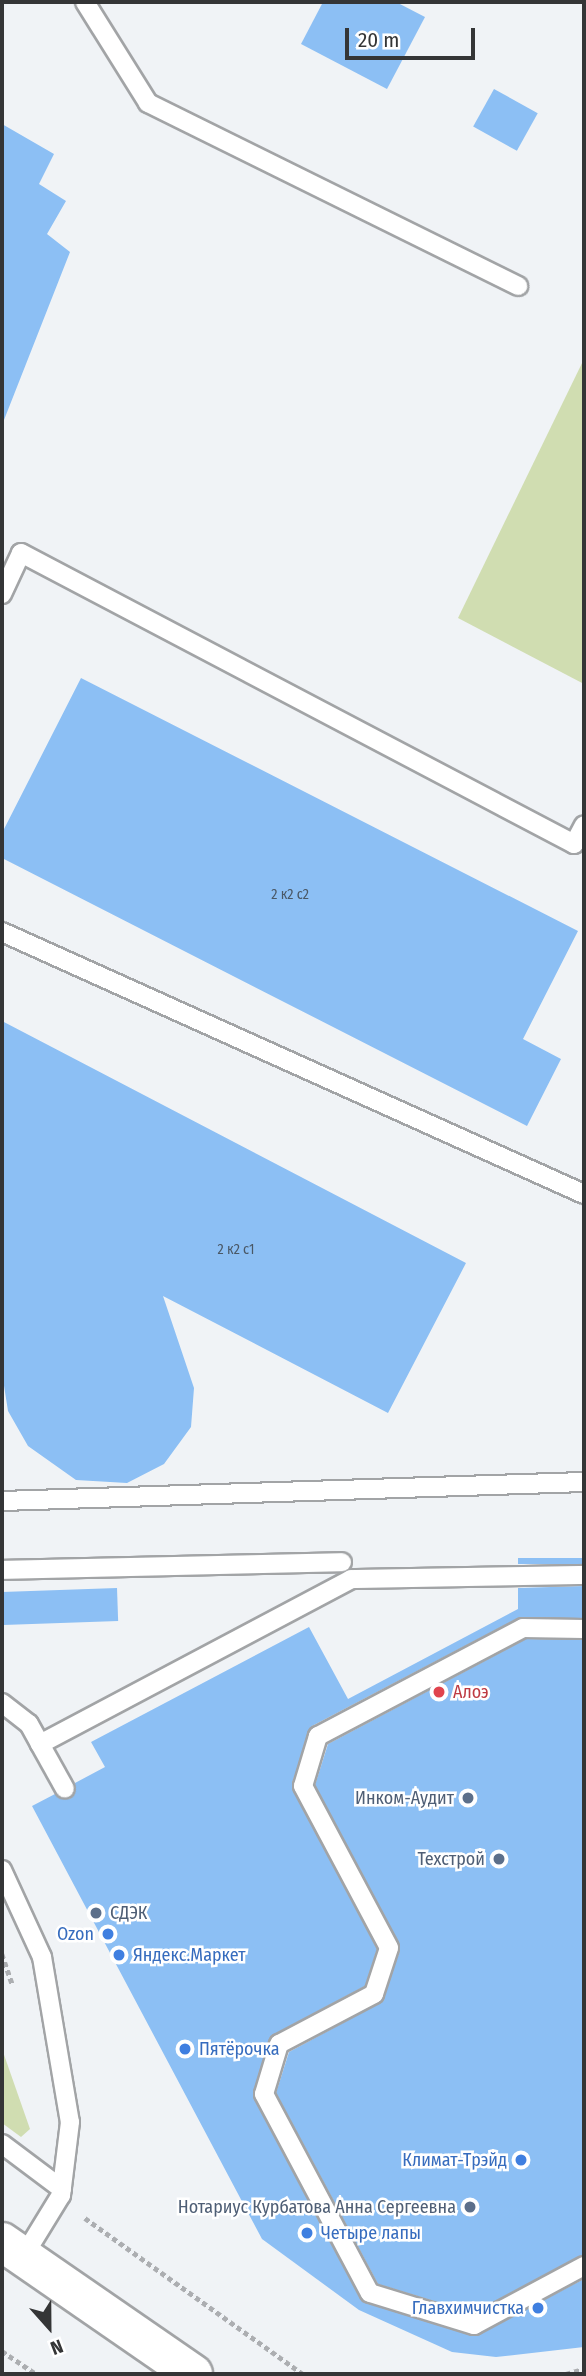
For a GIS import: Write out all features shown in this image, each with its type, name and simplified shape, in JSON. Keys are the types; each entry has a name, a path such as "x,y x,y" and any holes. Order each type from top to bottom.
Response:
{"main road":[{"path":"12,2250 182,2371"}],"lane":[{"path":"85,2 148,103 518,286"},
{"path":"2,593 20,553 574,844 584,825"},
{"path":"2,932 584,1194"},
{"path":"2,1501 584,1482"},
{"path":"2,1570 342,1562"},
{"path":"40,1744 351,1579 584,1575"},
{"path":"584,1629 523,1628 318,1736 303,1786 389,1948 374,1994 279,2044 264,2094 370,2293 474,2325 584,2266"},
{"path":"2,1703 29,1724 65,1789"},
{"path":"2,1870 42,1957 71,2122 62,2189 12,2250"},
{"path":"2,2144 62,2189"}],"path":[{"path":"82,2216 303,2374"},
{"path":"2,2351 36,2374"},
{"path":"566,2374 584,2369"}],"green space":[{"path":"584,359 584,684 458,618"},
{"path":"2,2049 30,2129 21,2137 2,2123"}],"building":[{"path":"323,2 396,2 425,17 387,89 301,44"},
{"path":"494,89 538,113 517,151 473,127"},
{"path":"2,124 54,154 39,184 66,201 47,234 70,252 4,420"},
{"path":"81,678 578,931 523,1039 561,1059 527,1126 2,858 2,833"},
{"path":"2,1021 466,1263 388,1413 163,1296 194,1388 191,1427 164,1464 127,1483 76,1480 28,1446 8,1411 2,1373"},
{"path":"518,1558 584,1558 584,1564 518,1564"},
{"path":"584,1586 584,1618 518,1618 312,1726 292,1783 377,1949 365,1986 271,2036 254,2098 360,2298 475,2336 584,2279 584,2347 496,2357 452,2352 359,2310 262,2239 32,1806 55,1794 70,1799 75,1783 105,1767 91,1742 309,1627 348,1699 518,1609 518,1588"},
{"path":"117,1588 118,1621 3,1625 2,1592"},
{"path":"526,1639 584,1640 584,2255 473,2313 378,2284 276,2093 289,2052 380,2003 400,1951 315,1785 328,1744"}],"place":[{"name":"Алоэ","path":"439,1692"},
{"name":"Инком-Аудит","path":"468,1798"},
{"name":"Техстрой","path":"499,1859"},
{"name":"СДЭК","path":"96,1913"},
{"name":"Ozon","path":"108,1934"},
{"name":"Яндекс.Маркет","path":"119,1955"},
{"name":"Пятёрочка","path":"185,2049"},
{"name":"Климат-Трэйд","path":"521,2160"},
{"name":"Нотариус Курбатова Анна Сергеевна","path":"470,2207"},
{"name":"Четыре лапы","path":"307,2233"},
{"name":"Главхимчистка","path":"538,2308"}]}
